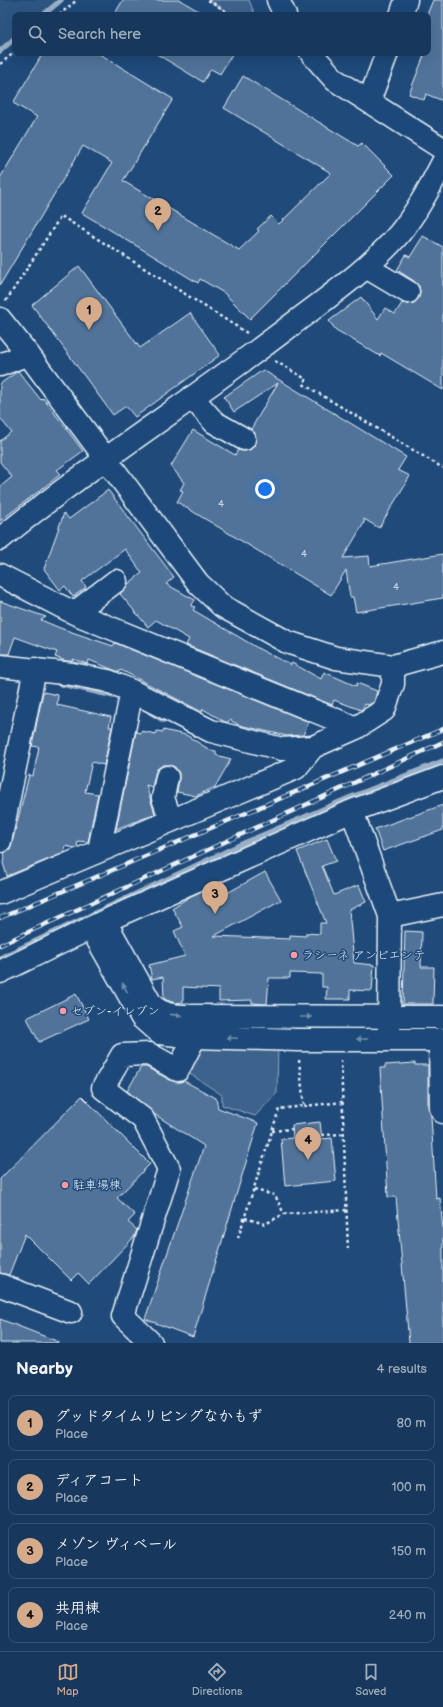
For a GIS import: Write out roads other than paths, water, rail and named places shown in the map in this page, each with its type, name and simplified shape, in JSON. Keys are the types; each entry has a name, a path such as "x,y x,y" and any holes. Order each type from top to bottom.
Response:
{"street":[{"path":"278,0 284,12"},
{"path":"402,12 406,0"},
{"path":"314,56 335,80 443,149"},
{"path":"369,101 386,56"},
{"path":"0,539 37,509 192,397 254,344 366,266 398,234 424,198 443,162"},
{"path":"366,266 408,292"},
{"path":"2,312 28,354 105,460 198,584 222,606 287,642 336,658 393,666 443,652"},
{"path":"0,365 28,354"},
{"path":"192,397 214,422 244,440"},
{"path":"0,575 74,614 356,728"},
{"path":"74,614 116,581"},
{"path":"0,666 72,674 108,681 132,691 212,731 282,749 313,747 356,728 384,710 393,684 393,666"},
{"path":"0,840 35,669"},
{"path":"99,850 132,691"},
{"path":"0,893 296,768 313,747"},
{"path":"167,777 162,798 170,820"},
{"path":"0,972 98,924 352,811 443,777"},
{"path":"352,811 390,916 388,1039"},
{"path":"390,916 443,905"},
{"path":"98,924 151,1004 157,1010 164,1013 189,1016 443,1017"},
{"path":"98,924 142,1018 159,1033 195,1037 298,1040 442,1040 441,1108 443,1112"},
{"path":"151,1343 123,1316 169,1169 143,1119 103,1088 122,1055 149,1054 178,1070 195,1037"},
{"path":"0,1285 71,1312"}],"waterway":[{"path":"47,12 61,0"},
{"path":"0,51 12,41"},
{"path":"58,683 114,696"},
{"path":"150,712 163,720"},
{"path":"0,958 242,844 349,798 443,761"}],"railway":[{"path":"0,918 443,729"},
{"path":"0,945 443,742"}],"place":[{"name":"ディアコート","path":"158,231"},
{"name":"グッドタイムリビングなかもず","path":"89,330"},
{"name":"メゾン ヴィベール","path":"215,914"},
{"name":"ラシーネ アンビエンテ","path":"294,955"},
{"name":"セブン-イレブン","path":"63,1011"},
{"name":"共用棟","path":"308,1160"},
{"name":"駐車場棟","path":"65,1185"}]}
